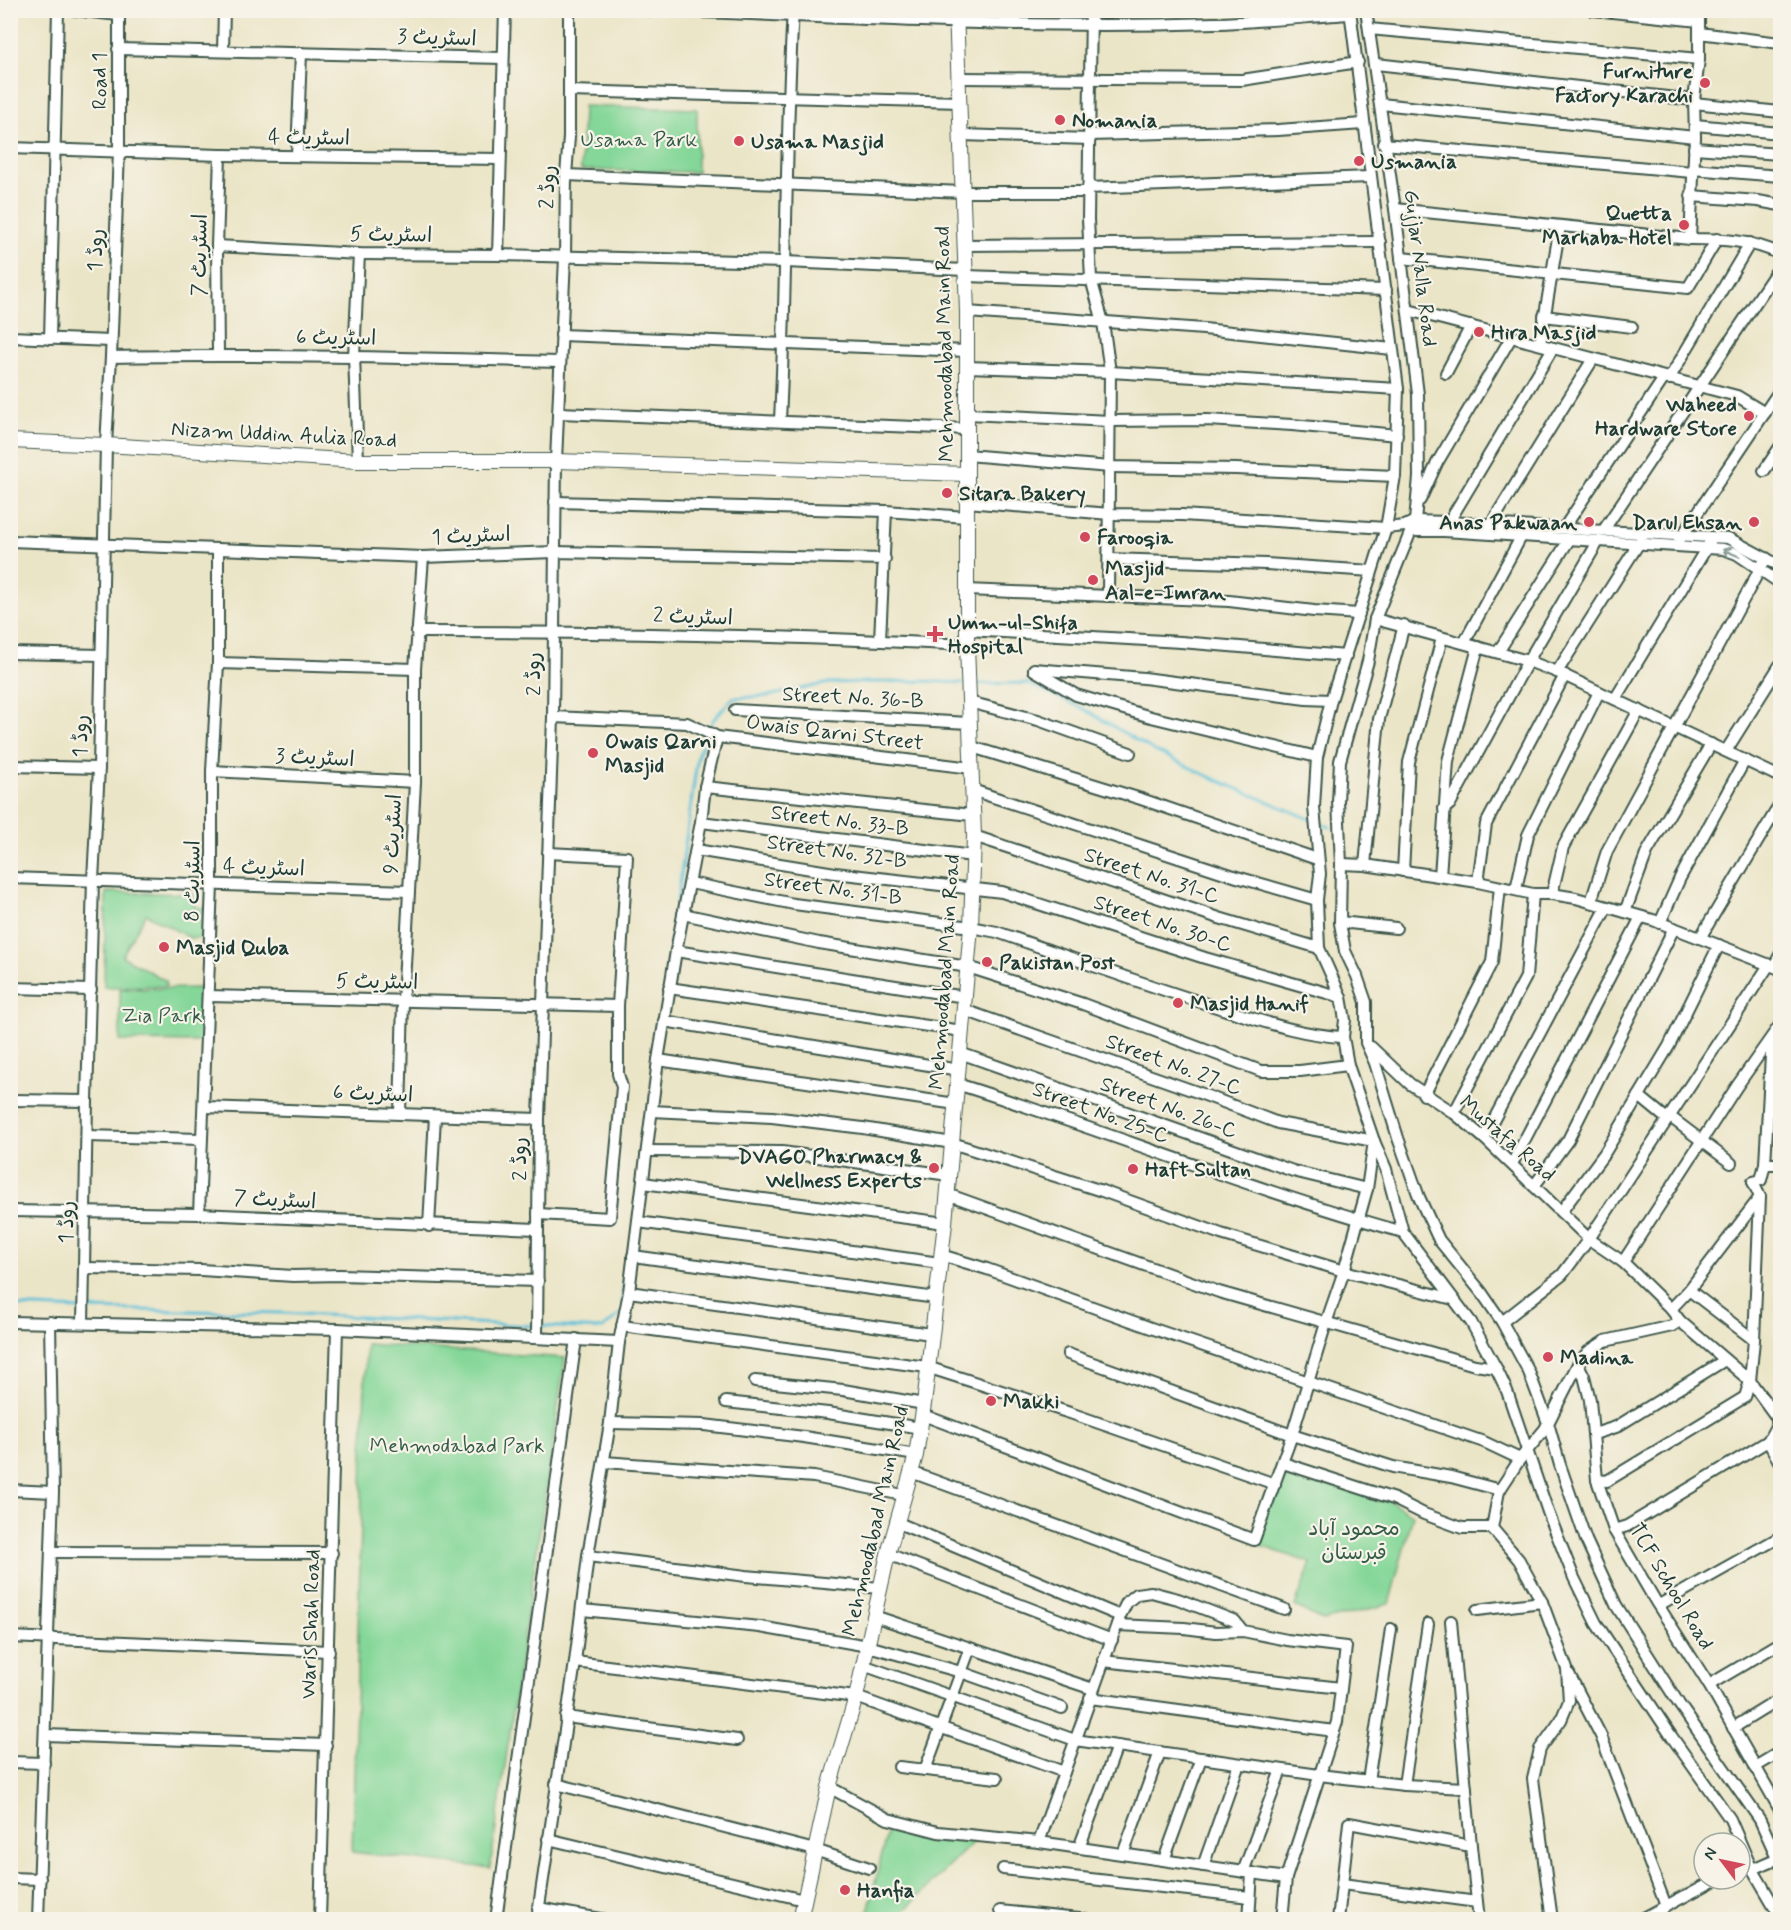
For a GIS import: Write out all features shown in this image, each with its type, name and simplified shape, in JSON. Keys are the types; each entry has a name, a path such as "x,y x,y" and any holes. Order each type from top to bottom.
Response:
{"main road":[{"name":"Mehmoodabad Main Road","path":"800,1920 829,1787 856,1697 888,1554 916,1455 923,1416 945,1223 968,967 974,836 967,650 967,312 957,16"},
{"name":"Nizam Uddin Aulia Road","path":"10,441 358,461 556,461 967,474"}],"street":[{"path":"50,339 58,10"},
{"path":"74,10 119,13"},
{"path":"222,51 224,10"},
{"path":"498,255 505,10"},
{"name":"روڈ 2","path":"537,1332 539,1119 553,717 552,632 556,461 570,91 569,10"},
{"path":"645,10 957,16 1091,25 1214,23 1350,12 1398,389 1397,435 1395,476 1388,527 1331,700 1317,757 1314,807 1320,873 1317,900 1319,948 1341,997 1345,1020 1343,1037 1348,1065 1374,1141 1386,1168 1403,1232 1471,1322 1496,1368 1530,1448 1544,1502 1565,1556 1596,1623 1730,1819 1735,1831"},
{"path":"1091,10 1089,245 1091,279 1103,322 1110,372 1108,596"},
{"name":"Gujjar Nalla Road","path":"1366,10 1376,64 1384,144 1395,209 1418,394 1418,506 1375,619 1368,661 1340,761 1338,802 1341,864 1340,922 1345,951 1366,1002 1366,1043"},
{"path":"1593,10 1699,16 1690,239"},
{"name":"Road 1","path":"119,13 119,151"},
{"path":"780,420 793,13"},
{"path":"1369,29 1699,58"},
{"path":"1699,33 1779,42"},
{"name":"اسٹریٹ 3","path":"118,49 503,58"},
{"path":"297,156 301,53"},
{"path":"959,78 1242,80 1358,62"},
{"path":"1376,64 1780,112"},
{"path":"570,91 960,102"},
{"path":"1381,104 1780,154"},
{"path":"961,135 1090,137 1278,130 1363,124"},
{"path":"1695,125 1780,133"},
{"path":"1384,144 1780,176"},
{"path":"10,148 119,151"},
{"name":"اسٹریٹ 4","path":"119,151 220,155 500,159"},
{"name":"روڈ 1","path":"83,1323 87,1101 93,880 99,768 106,445 119,151"},
{"name":"اسٹریٹ 7","path":"218,355 217,246 220,155"},
{"path":"566,175 963,192 1088,190 1370,177"},
{"path":"1691,196 1780,205"},
{"path":"1395,209 1690,239 1717,239 1750,243 1780,254"},
{"path":"1540,344 1560,226"},
{"path":"1401,258 1688,288 1717,239"},
{"path":"965,245 1380,242"},
{"path":"1564,528 1667,378 1750,243"},
{"name":"اسٹریٹ 5","path":"217,246 359,254 785,262 1259,287 1386,290"},
{"path":"358,461 354,356 359,254"},
{"path":"1603,531 1780,266"},
{"path":"1408,310 1737,396 1765,413"},
{"path":"967,312 1204,329 1392,349"},
{"path":"1544,316 1632,327"},
{"path":"1446,373 1471,326"},
{"path":"561,336 967,351"},
{"path":"1418,506 1437,463 1512,336"},
{"path":"10,337 111,341"},
{"path":"1447,526 1553,348"},
{"name":"اسٹریٹ 6","path":"111,357 354,356 560,362"},
{"path":"1491,524 1593,359"},
{"path":"967,367 1110,372 1398,389"},
{"path":"1676,546 1780,390"},
{"path":"559,413 967,429"},
{"path":"968,414 1110,421 1207,420 1397,435"},
{"path":"1764,471 1780,447"},
{"path":"967,455 1110,466 1395,476"},
{"path":"555,502 886,512 966,517"},
{"path":"967,502 1110,514 1182,515 1388,527 1491,524 1728,538 1780,564"},
{"path":"880,640 886,512"},
{"path":"1447,526 1521,537 1729,551 1780,583"},
{"path":"1478,882 1486,824 1561,674 1644,532"},
{"path":"1464,644 1521,537"},
{"path":"1615,699 1713,537"},
{"path":"1498,652 1569,540"},
{"name":"اسٹریٹ 1","path":"10,542 423,557 555,552 885,559"},
{"path":"1444,809 1450,804 1528,661 1598,542"},
{"name":"اسٹریٹ 8","path":"199,1214 212,885 212,771 218,663 219,549"},
{"name":"اسٹریٹ 9","path":"400,1113 403,1001 415,782 417,632 423,557"},
{"path":"1591,902 1606,851 1767,558"},
{"path":"1109,559 1266,564 1372,572"},
{"path":"967,590 1229,601 1359,614"},
{"path":"1375,619 1528,661 1561,674 1780,776"},
{"path":"1365,865 1379,719 1404,626"},
{"path":"967,630 1181,642 1346,656"},
{"name":"اسٹریٹ 2","path":"417,632 552,632 880,640 967,650"},
{"path":"1403,871 1409,762 1442,638"},
{"path":"1440,876 1448,761 1478,647"},
{"path":"10,652 101,655"},
{"path":"218,663 416,669"},
{"path":"1725,751 1780,665"},
{"path":"1317,757 1151,717 1076,695 1034,669 1144,678 1306,699 1331,700"},
{"path":"1516,889 1528,835 1599,692"},
{"path":"969,699 1038,720 1130,753"},
{"name":"Street No. 36-B","path":"735,710 969,723"},
{"path":"1552,894 1563,847 1639,710"},
{"name":"Owais Qarni Street","path":"553,717 687,723 714,735 972,768"},
{"path":"537,1920 575,1662 588,1556 610,1423 619,1342 629,1292 657,1060 701,822 714,735"},
{"path":"1625,912 1647,852 1711,744"},
{"path":"972,747 1142,799 1317,859"},
{"path":"1660,923 1680,878 1745,760"},
{"path":"10,766 99,768"},
{"name":"اسٹریٹ 3","path":"212,771 415,782"},
{"path":"705,787 972,815"},
{"path":"972,790 1237,877 1317,900"},
{"path":"1700,938 1780,804"},
{"name":"Street No. 33-B","path":"701,822 973,856"},
{"name":"Street No. 31-C","path":"974,836 1219,918 1319,948"},
{"name":"Street No. 32-B","path":"696,850 835,873 973,888"},
{"path":"538,1215 610,1218 622,1087 618,1074 618,1006 627,857 548,854"},
{"path":"1341,864 1365,865 1440,876 1533,894 1552,894 1591,902 1660,923 1774,967"},
{"name":"اسٹریٹ 4","path":"10,878 409,891"},
{"name":"Street No. 31-B","path":"690,883 794,904 997,932 1189,999 1292,1030 1322,1036 1343,1037"},
{"path":"1424,1095 1492,962 1500,887"},
{"name":"Street No. 30-C","path":"973,888 1002,892 1205,958 1341,997"},
{"path":"1454,1113 1526,977 1533,894"},
{"path":"1484,1138 1607,907"},
{"path":"683,914 819,943 968,967 1083,1004 1262,1071 1300,1071 1348,1065"},
{"path":"1512,1164 1641,917"},
{"path":"1340,922 1396,928"},
{"path":"1534,1186 1568,1140 1674,928"},
{"path":"1561,1212 1604,1154 1669,1046 1719,945"},
{"name":"Street No. 27-C","path":"676,951 964,1004 1278,1123 1374,1141"},
{"path":"1502,1322 1562,1275 1589,1239 1668,1118 1774,967 1780,955"},
{"path":"10,988 91,990"},
{"path":"669,988 962,1031"},
{"name":"اسٹریٹ 5","path":"208,996 618,1006"},
{"path":"664,1021 959,1070"},
{"path":"1623,1262 1780,1025"},
{"path":"1597,1480 1607,1481 1745,1397 1750,1381 1754,1340 1760,1197 1754,1182 1761,1180 1765,1164 1772,1037"},
{"path":"1366,1043 1375,1063 1419,1197 1439,1240 1482,1293 1502,1322 1529,1372 1586,1540 1616,1605 1679,1704 1760,1820 1778,1860 1752,1866"},
{"name":"Mustafa Road","path":"1366,1043 1424,1095 1454,1113 1484,1138 1589,1239 1623,1262 1680,1321 1750,1381 1780,1420"},
{"name":"Street No. 26-C","path":"960,1053 1293,1171 1367,1189"},
{"path":"657,1060 956,1104"},
{"name":"Street No. 25-C","path":"957,1084 1027,1106 1240,1182 1403,1232"},
{"path":"1639,1096 1731,1163"},
{"path":"10,1100 87,1101"},
{"name":"اسٹریٹ 6","path":"204,1107 539,1119"},
{"path":"652,1111 772,1117 863,1128 952,1143 1102,1191 1221,1234 1344,1271 1453,1299"},
{"path":"429,1226 435,1116"},
{"path":"87,1136 201,1139"},
{"path":"755,1381 843,1390 923,1416 1254,1540 1283,1463 1344,1271 1367,1189 1374,1141"},
{"path":"647,1152 782,1152 949,1175"},
{"path":"1765,1164 1780,1164"},
{"path":"643,1183 945,1223"},
{"path":"947,1194 1219,1292 1474,1365 1496,1368"},
{"path":"1671,1310 1760,1197"},
{"name":"اسٹریٹ 7","path":"10,1211 199,1214 537,1229"},
{"path":"638,1222 940,1259 987,1269 1484,1442 1520,1459"},
{"path":"633,1256 936,1298"},
{"path":"85,1268 201,1270 293,1276 340,1275 538,1285"},
{"path":"1689,1290 1754,1340"},
{"path":"629,1292 931,1334"},
{"path":"1492,1528 1500,1490 1520,1459 1547,1426 1578,1364 1588,1352 1605,1341 1672,1326 1680,1321"},
{"path":"10,1322 537,1332 576,1339 619,1342"},
{"path":"38,1920 53,1492 50,1322"},
{"path":"622,1326 927,1367 1070,1413 1275,1484"},
{"name":"Waris Shah Road","path":"320,1920 337,1329"},
{"path":"496,1920 576,1339"},
{"path":"1068,1354 1292,1435 1393,1467 1451,1477 1500,1490"},
{"path":"1594,1434 1617,1427 1725,1360"},
{"name":"TCF School Road","path":"1578,1364 1584,1376 1590,1400 1597,1480 1614,1530 1709,1685 1780,1810"},
{"path":"726,1402 828,1413 923,1416"},
{"path":"1614,1530 1627,1526 1767,1441 1780,1420"},
{"path":"610,1423 704,1425 804,1437 916,1455"},
{"path":"1767,1441 1780,1463"},
{"path":"604,1462 814,1477 903,1496"},
{"path":"1283,1463 1394,1499 1424,1514 1462,1528 1492,1528 1519,1560 1542,1602 1567,1669 1601,1736 1666,1906"},
{"path":"911,1472 1284,1609"},
{"path":"10,1490 53,1492"},
{"path":"896,1522 1118,1621 1216,1632 1243,1631 1287,1640 1346,1647 1334,1731 1286,1878 1282,1920"},
{"path":"1659,1605 1780,1537"},
{"path":"51,1552 332,1553"},
{"path":"888,1554 1112,1640"},
{"path":"588,1556 746,1576 880,1588"},
{"path":"1039,1842 1103,1661 1127,1602 1137,1594 1151,1592 1221,1615 1235,1621 1243,1631"},
{"path":"1478,1610 1542,1602"},
{"path":"582,1610 760,1627 868,1646 961,1672 1062,1708"},
{"path":"874,1616 1092,1693 1334,1731"},
{"path":"1451,1621 1479,1920"},
{"path":"1404,1785 1428,1624"},
{"path":"1368,1781 1391,1629"},
{"path":"10,1636 329,1651"},
{"path":"1709,1685 1780,1643"},
{"path":"925,1770 970,1648"},
{"path":"1103,1661 1341,1688"},
{"path":"575,1662 856,1697 1064,1772"},
{"path":"863,1665 1075,1740 1319,1775 1404,1785 1466,1788"},
{"path":"1552,1920 1533,1779 1540,1749 1561,1720 1569,1701 1567,1669"},
{"path":"1733,1728 1780,1699"},
{"path":"566,1717 737,1740"},
{"path":"45,1735 326,1745"},
{"path":"1079,1848 1117,1746"},
{"path":"1123,1854 1161,1752"},
{"path":"1755,1767 1780,1752"},
{"path":"1164,1860 1200,1758"},
{"path":"10,1762 44,1763"},
{"path":"1203,1866 1239,1764"},
{"path":"899,1767 997,1778"},
{"path":"1249,1920 1248,1872 1281,1770"},
{"path":"556,1784 815,1850 868,1868"},
{"path":"829,1787 888,1819 938,1832 1039,1842 1286,1878"},
{"path":"1338,1920 1349,1823 1471,1846"},
{"path":"548,1839 804,1900"},
{"path":"1003,1869 1250,1897"},
{"path":"1752,1870 1780,1916"},
{"path":"10,1878 40,1879"},
{"path":"1342,1884 1477,1902"},
{"path":"1640,1920 1694,1891"},
{"path":"538,1908 607,1920"},
{"path":"1000,1911 1089,1920"}],"green space":[{"name":"Usama Park","path":"583,106 697,109 697,172 581,170"},
{"path":"106,892 194,894 194,907 204,908 202,938 190,938 146,914 122,956 166,981 166,986 104,987"},
{"name":"Zia Park","path":"204,988 203,1042 120,1041 120,989"},
{"name":"Mehmodabad Park","path":"366,1344 565,1358 490,1868 352,1852"},
{"name":"محمود آباد قبرستان","path":"1293,1474 1385,1498 1413,1515 1389,1604 1323,1621 1295,1606 1311,1563 1255,1544 1276,1484"},
{"path":"889,1824 941,1838 975,1840 904,1911 903,1919 866,1920"}],"waterway":[{"path":"669,960 698,754 713,720 733,698 768,696 829,683 923,681 963,683"},
{"path":"972,684 1026,683 1082,708 1155,751 1312,820"},
{"path":"1318,823 1330,827"},
{"path":"622,1302 629,1249"},
{"path":"10,1306 81,1309"},
{"path":"87,1309 283,1313 533,1326"},
{"path":"540,1326 603,1329 620,1314"}],"place":[{"name":"Furniture Factory Karachi","path":"1705,83"},
{"name":"Nomania","path":"1060,120"},
{"name":"Usama Masjid","path":"739,141"},
{"name":"Usmania","path":"1359,161"},
{"name":"Quetta Marhaba Hotel","path":"1684,225"},
{"name":"Hira Masjid","path":"1479,332"},
{"name":"Waheed Hardware Store","path":"1749,416"},
{"name":"Sitara Bakery","path":"947,493"},
{"name":"Anas Pakwaan","path":"1589,522"},
{"name":"Darul Ehsan","path":"1754,522"},
{"name":"Farooqia","path":"1085,537"},
{"name":"Masjid Aal-e-Imran","path":"1093,580"},
{"name":"Umm-ul-Shifa Hospital","path":"935,634"},
{"name":"Owais Qarni Masjid","path":"593,753"},
{"name":"Masjid Quba","path":"164,947"},
{"name":"Pakistan Post","path":"987,962"},
{"name":"Masjid Hanif","path":"1178,1003"},
{"name":"DVAGO Pharmacy & Wellness Experts","path":"934,1168"},
{"name":"Haft Sultan","path":"1133,1169"},
{"name":"Madina","path":"1548,1357"},
{"name":"Makki","path":"991,1401"},
{"name":"Hanfia","path":"845,1890"}]}
